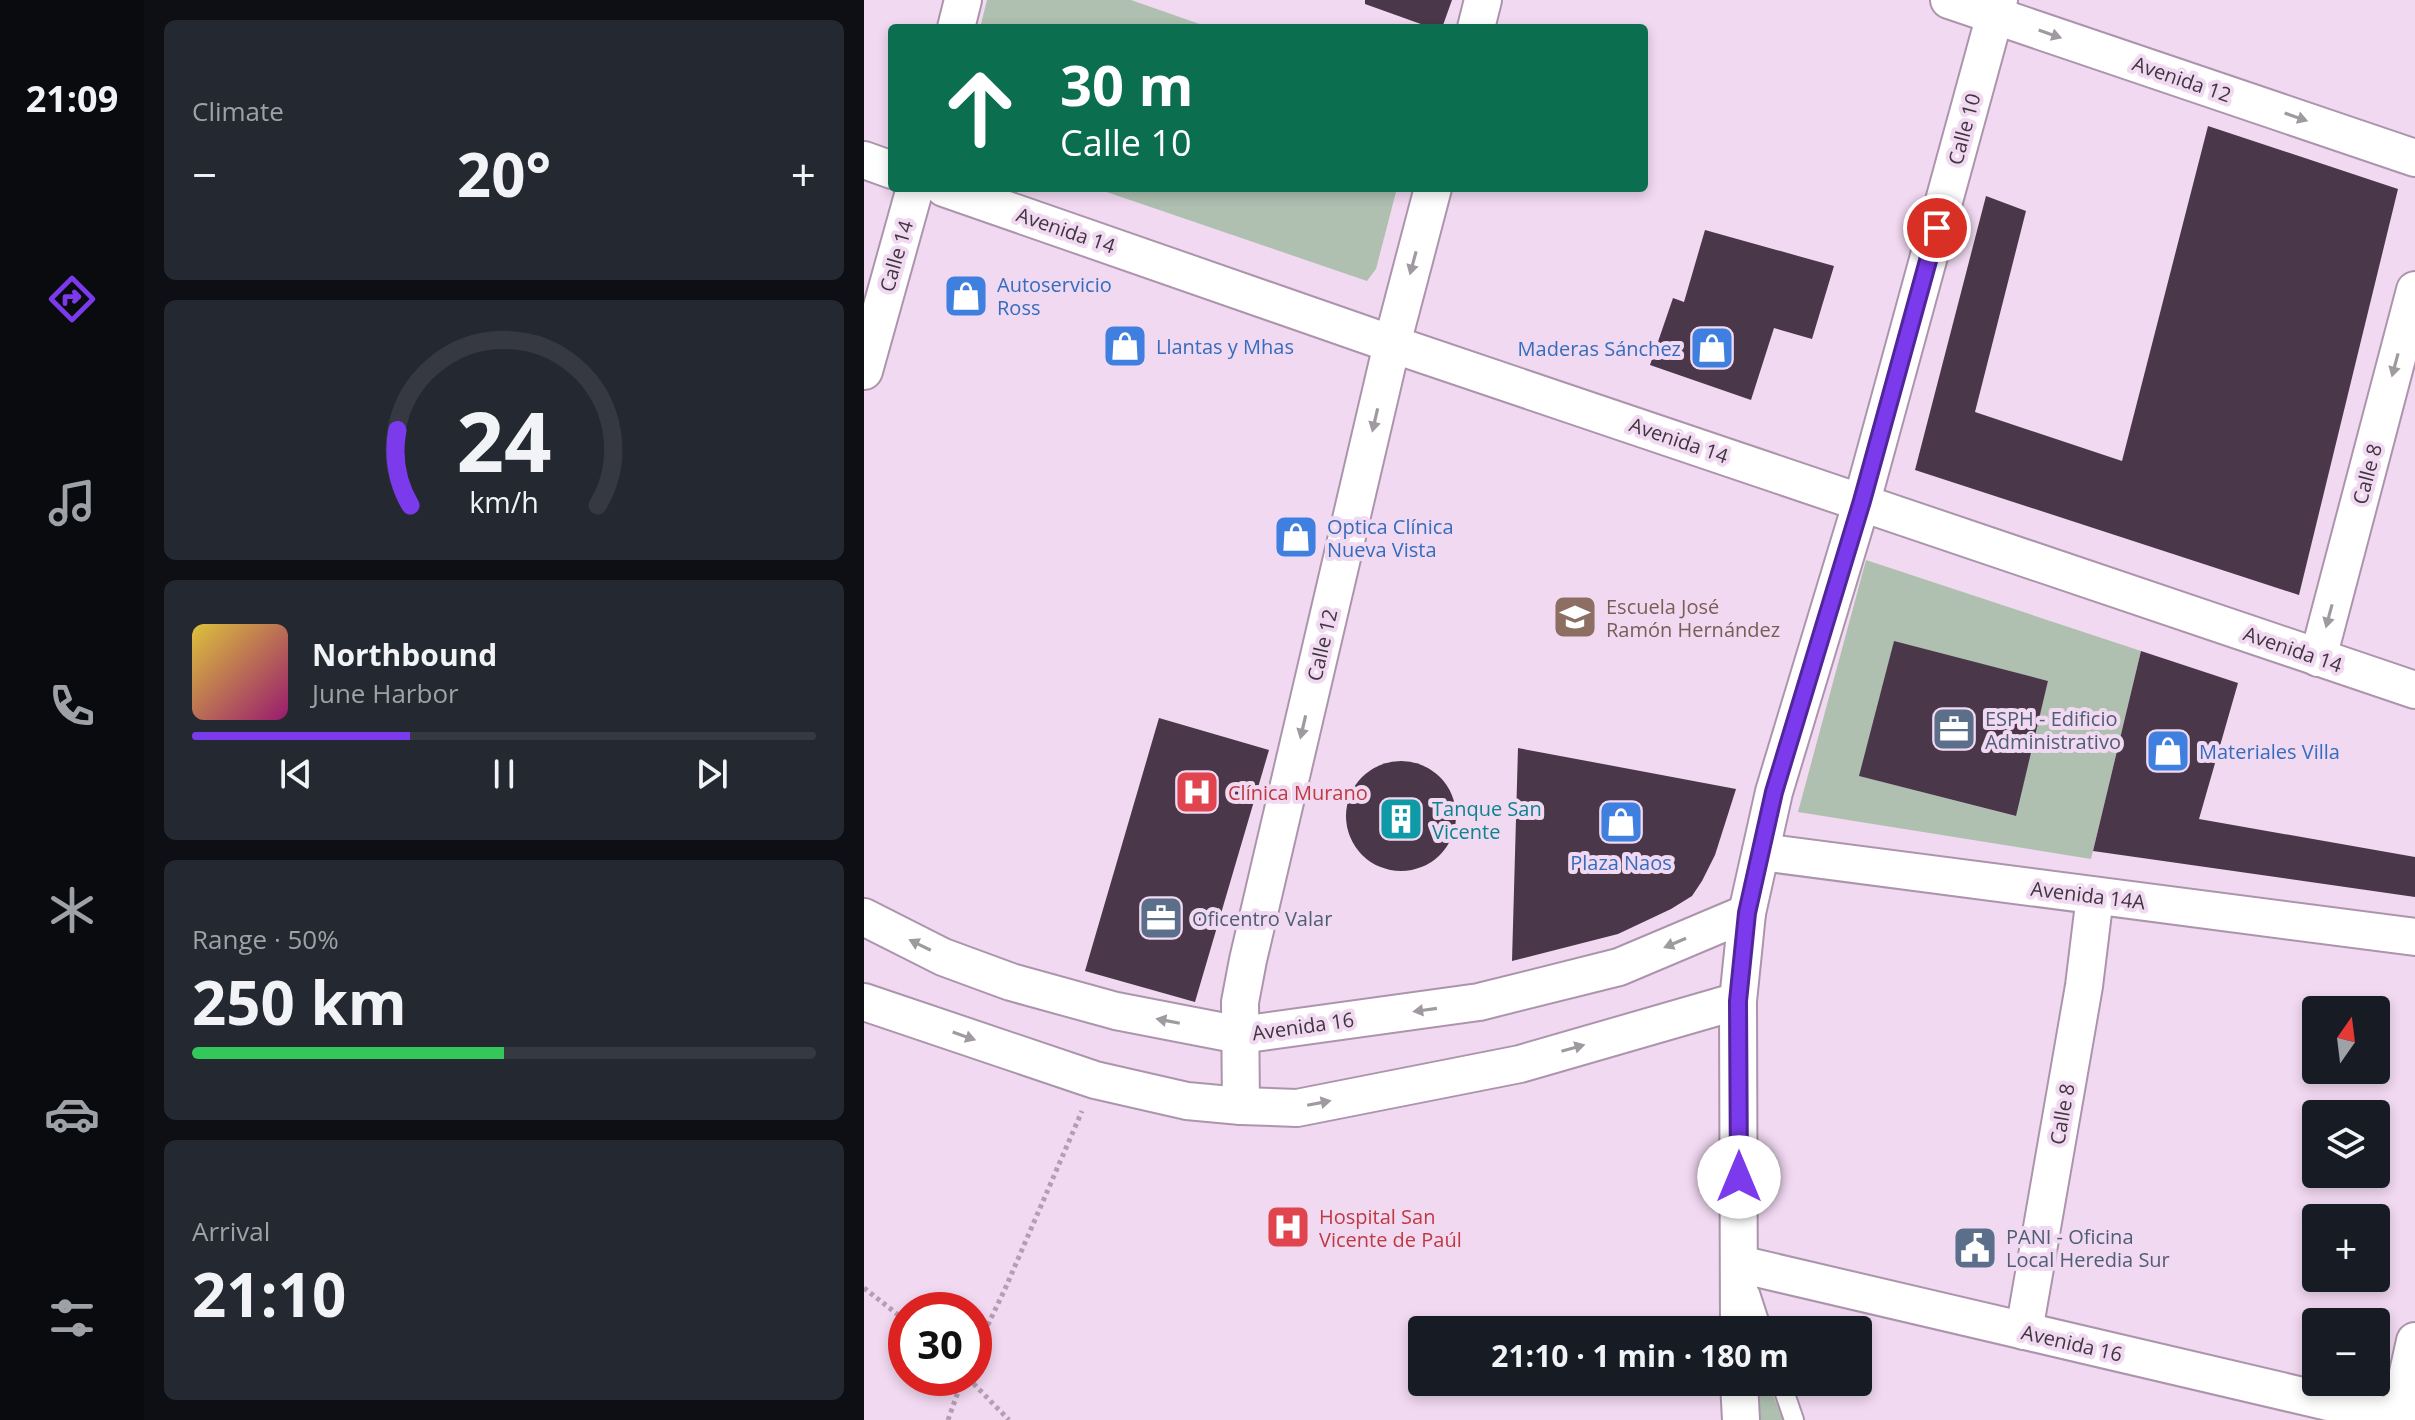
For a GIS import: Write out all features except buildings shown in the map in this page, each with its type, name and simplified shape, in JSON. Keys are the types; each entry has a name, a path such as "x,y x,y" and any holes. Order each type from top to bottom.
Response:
{"street":[{"path":"957,24 963,0"},
{"path":"1477,24 1483,0"},
{"name":"Avenida 12","path":"1949,0 1997,8 2415,158"},
{"name":"Calle 10","path":"1739,1316 1738,1001 1747,913 1774,792 1862,501 1997,8"},
{"path":"864,160 888,169"},
{"name":"Calle 14","path":"864,371 914,192"},
{"name":"Avenida 14","path":"955,192 1392,344 2415,690"},
{"name":"Calle 12","path":"1241,1106 1240,1002 1248,960 1392,344 1432,192"},
{"name":"Calle 8","path":"2318,658 2415,290"},
{"name":"Avenida 14A","path":"1761,852 2415,937"},
{"name":"Calle 8","path":"2024,1331 2084,986 2095,896"},
{"name":"Avenida 16","path":"864,917 943,957 1011,982 1116,1011 1240,1035 1479,1002 1619,967 1747,913"},
{"path":"864,1002 1095,1080 1187,1101 1297,1108 1520,1064 1738,1001"},
{"name":"Avenida 16","path":"1739,1264 2402,1419"},
{"path":"2402,1419 2415,1341"},
{"path":"1740,1396 1741,1420"}],"lane":[{"path":"1739,1264 1757,1316"},
{"path":"1786,1396 1794,1420"}],"path":[{"path":"992,1316 1095,1080"},
{"path":"864,1288 864,1295"},
{"path":"864,1288 888,1307"},
{"path":"948,1420 958,1396"},
{"path":"984,1396 1009,1420"}],"green space":[{"path":"987,0 1131,0 1200,24 981,24"},
{"path":"1107,192 1396,192 1376,269 1367,281"},
{"path":"1866,560 2141,651 2091,859 1798,812","holes":["1894,642 2048,681 2015,816 1860,776"]},
{"path":"1755,1396 1773,1396 1784,1420 1758,1420"}],"place":[{"name":"Autoservicio Ross","path":"966,296"},
{"name":"Llantas y Mhas","path":"1125,346"},
{"name":"Maderas Sánchez","path":"1712,348"},
{"name":"Optica Clínica Nueva Vista","path":"1296,537"},
{"name":"Escuela José Ramón Hernández","path":"1575,617"},
{"name":"ESPH - Edificio Administrativo","path":"1954,729"},
{"name":"Materiales Villa","path":"2168,751"},
{"name":"Clínica Murano","path":"1197,792"},
{"name":"Tanque San Vicente","path":"1401,819"},
{"name":"Plaza Naos","path":"1621,822"},
{"name":"Oficentro Valar","path":"1161,918"},
{"name":"Hospital San Vicente de Paúl","path":"1288,1227"},
{"name":"PANI - Oficina Local Heredia Sur","path":"1975,1248"}],"route":[{"path":"1739,1177 1738,1001 1747,913 1774,792 1862,501 1937,228"}]}
